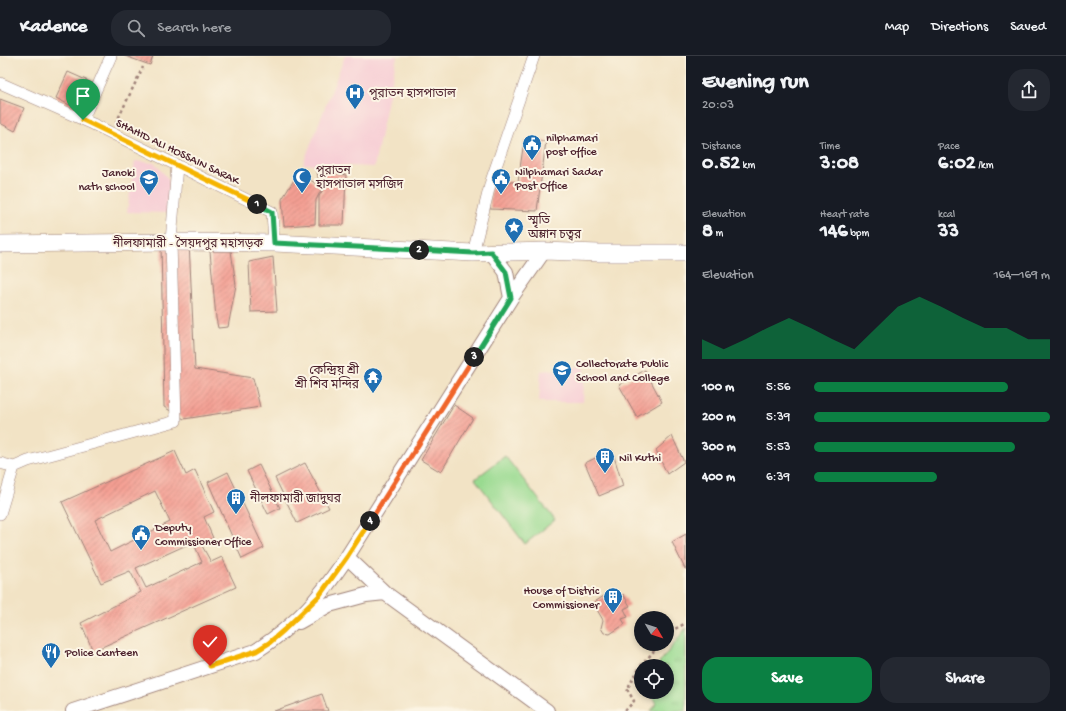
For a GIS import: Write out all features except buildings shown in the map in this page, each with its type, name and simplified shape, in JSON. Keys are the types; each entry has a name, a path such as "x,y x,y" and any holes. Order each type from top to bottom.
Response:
{"main road":[{"name":"নীলফামারী - সৈয়দপুর মহাসড়ক","path":"0,244 171,242 274,243 473,253 544,251 598,253 686,253"}],"street":[{"path":"83,120 111,56"},
{"path":"473,253 491,181 534,56"},
{"name":"SHAHID ALI HOSSAIN SARAK","path":"0,83 111,133 272,212 274,243"},
{"path":"0,463 14,467 28,461 176,422 171,242 177,165"},
{"path":"73,711 256,651 269,643 284,630 319,596 347,557 511,298 544,251"},
{"path":"491,252 506,272 511,298"},
{"path":"0,514 14,467"},
{"path":"347,557 385,593 547,711"},
{"path":"284,630 329,605 366,595 385,593"}],"path":[{"path":"111,133 143,67"},
{"path":"674,630 686,623"},
{"path":"625,711 634,701 627,689 640,667 654,651"}],"shaded area":[{"name":"পুরাতন হাসপাতাল","path":"345,56 397,56 374,167 303,164"},
{"name":"Janoki nath school","path":"135,161 155,163 169,180 169,213 127,212"},
{"name":"Collectorate Public School and College","path":"585,366 583,402 539,402 541,371"}],"green space":[{"path":"505,456 555,520 525,544 475,479"},
{"path":"686,628 686,711 651,711 657,703 653,699 674,699 674,659 662,659 668,651 674,651 674,644"}],"place":[{"name":"পুরাতন হাসপাতাল","path":"355,110"},
{"name":"nilphamari post office","path":"532,161"},
{"name":"পুরাতন হাসপাতাল মসজিদ","path":"302,194"},
{"name":"Nilphamari Sadar Post Office","path":"501,195"},
{"name":"Janoki nath school","path":"149,196"},
{"name":"স্মৃতি অম্লান চত্বর","path":"514,244"},
{"name":"Collectorate Public School and College","path":"562,387"},
{"name":"কেন্দ্রিয় শ্রী শ্রী শিব মন্দির","path":"373,394"},
{"name":"Nil Kuthi","path":"605,474"},
{"name":"নীলফামারী জাদুঘর","path":"236,515"},
{"name":"Deputy Commissioner Office","path":"141,551"},
{"name":"House of Distric Commissioner","path":"613,614"},
{"name":"Police Canteen","path":"51,669"}],"route":[{"path":"83,120 272,212 274,243 473,253 491,252 501,263 506,272 511,298 347,557 319,596 269,643 256,651 210,666"}]}
